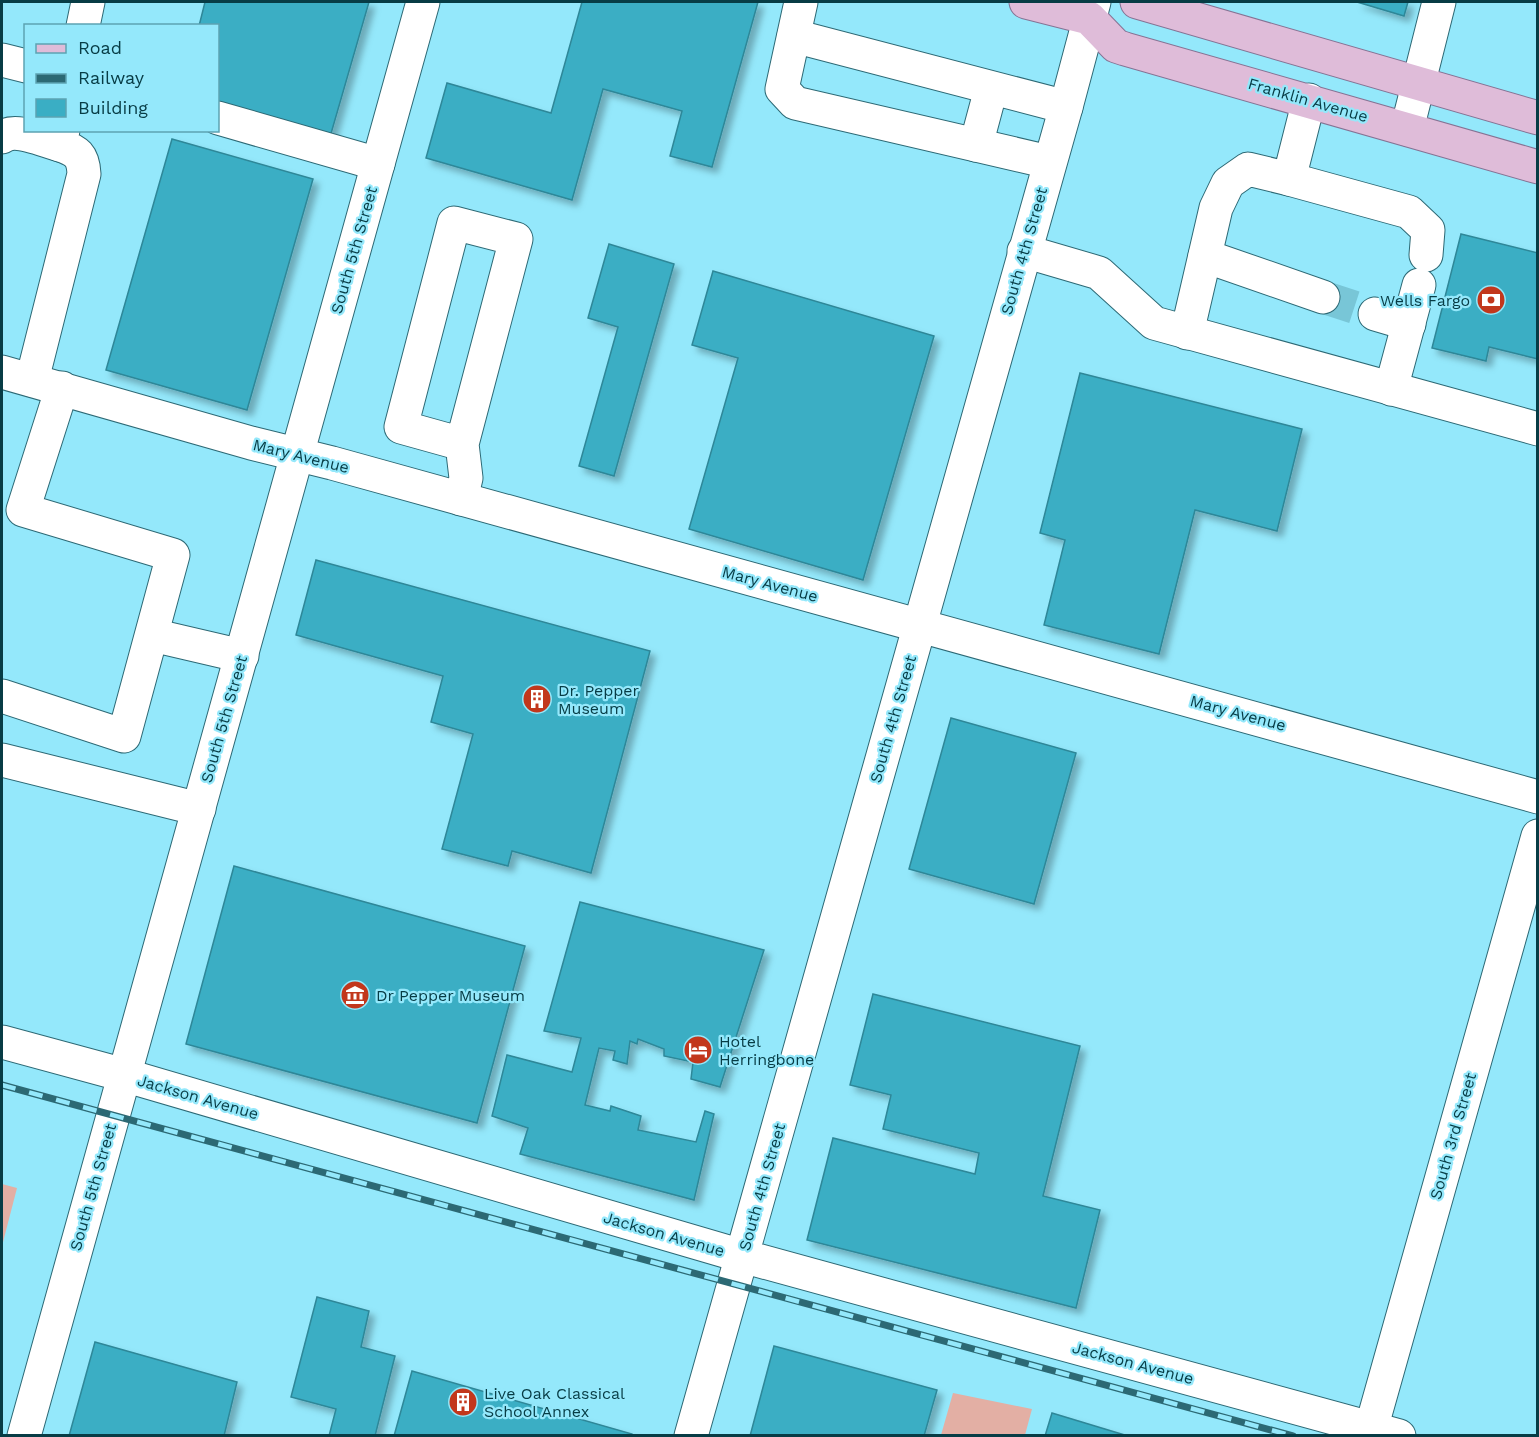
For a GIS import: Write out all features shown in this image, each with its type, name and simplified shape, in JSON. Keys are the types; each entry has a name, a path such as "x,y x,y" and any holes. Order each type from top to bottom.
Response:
{"main road":[{"path":"1026,2 1092,10 1123,2"},
{"path":"1137,2 1538,118"},
{"name":"Franklin Avenue","path":"1092,10 1116,46 1538,167"}],"street":[{"path":"83,24 88,2"},
{"name":"South 5th Street","path":"24,1436 423,2"},
{"path":"801,2 782,89 795,103 1049,162"},
{"path":"1407,129 1439,2"},
{"name":"South 4th Street","path":"692,1436 1092,10"},
{"path":"794,36 1066,107"},
{"path":"2,60 24,66"},
{"path":"976,145 991,89"},
{"path":"1289,179 1309,100"},
{"path":"219,118 378,164"},
{"path":"2,137 7,134 18,134 62,138 81,159 84,174 32,380 12,510 173,555 124,736 2,696"},
{"path":"1187,333 1216,208 1228,183 1248,169 1289,179 1409,212 1428,230 1423,270 1391,389"},
{"path":"461,499 466,478 462,444 516,239 454,223 401,427 462,444"},
{"path":"1024,251 1099,273 1154,323 1538,429"},
{"path":"1205,256 1323,297"},
{"path":"1375,314 1409,324"},
{"name":"Mary Avenue","path":"32,380 251,443 298,454 1538,797"},
{"path":"152,635 242,656"},
{"path":"2,760 199,809"},
{"name":"South 3rd Street","path":"1380,1433 1538,836"},
{"name":"Jackson Avenue","path":"2,1042 124,1075 742,1257 1380,1433"}],"shaded area":[{"path":"2,1184 17,1188 2,1246"},
{"path":"953,1393 1032,1409 1025,1435 941,1435"}],"building":[{"path":"205,2 369,2 330,137 219,104 219,24 200,24"},
{"path":"582,2 758,2 712,167 670,156 682,111 603,89 572,200 426,158 447,83 551,113"},
{"path":"1357,2 1408,2 1404,16"},
{"path":"172,139 313,179 247,410 106,370"},
{"name":"Wells Fargo","path":"1461,234 1538,253 1538,359 1489,347 1486,361 1432,348"},
{"path":"609,244 674,264 614,476 579,466 618,327 588,318"},
{"path":"713,271 934,336 863,580 689,529 738,358 692,345"},
{"path":"1080,373 1302,429 1277,531 1195,510 1159,654 1044,625 1065,540 1040,533"},
{"name":"Dr. Pepper Museum","path":"316,560 650,651 591,873 512,851 508,866 442,849 473,734 431,722 443,676 296,635"},
{"path":"951,718 1076,753 1034,904 909,869"},
{"name":"Dr Pepper Museum","path":"234,866 525,946 477,1123 186,1044"},
{"name":"Hotel Herringbone","path":"580,902 764,950 720,1087 691,1079 693,1062 664,1056 664,1049 638,1039 637,1044 630,1041 627,1064 613,1060 615,1051 599,1048 585,1105 610,1111 611,1106 641,1116 638,1130 696,1142 705,1111 714,1114 694,1200 520,1154 528,1128 492,1116 507,1055 572,1072 581,1038 544,1031"},
{"path":"873,994 1080,1046 1043,1196 1100,1210 1076,1308 807,1240 833,1138 975,1174 979,1153 883,1129 891,1095 850,1085"},
{"path":"317,1297 369,1311 361,1347 395,1356 375,1436 329,1436 336,1409 291,1397"},
{"path":"95,1342 237,1382 224,1436 69,1436"},
{"path":"774,1346 937,1390 924,1436 750,1436"},
{"name":"Live Oak Classical School Annex","path":"412,1371 632,1434 632,1436 394,1436"},
{"path":"1052,1413 1128,1436 1045,1436"}],"tunnel":[{"path":"1323,297 1375,314"}],"railway":[{"path":"2,1085 1293,1436"}],"place":[{"name":"Wells Fargo","path":"1491,300"},
{"name":"Dr. Pepper Museum","path":"537,699"},
{"name":"Dr Pepper Museum","path":"355,995"},
{"name":"Hotel Herringbone","path":"698,1050"},
{"name":"Live Oak Classical School Annex","path":"463,1402"}]}
